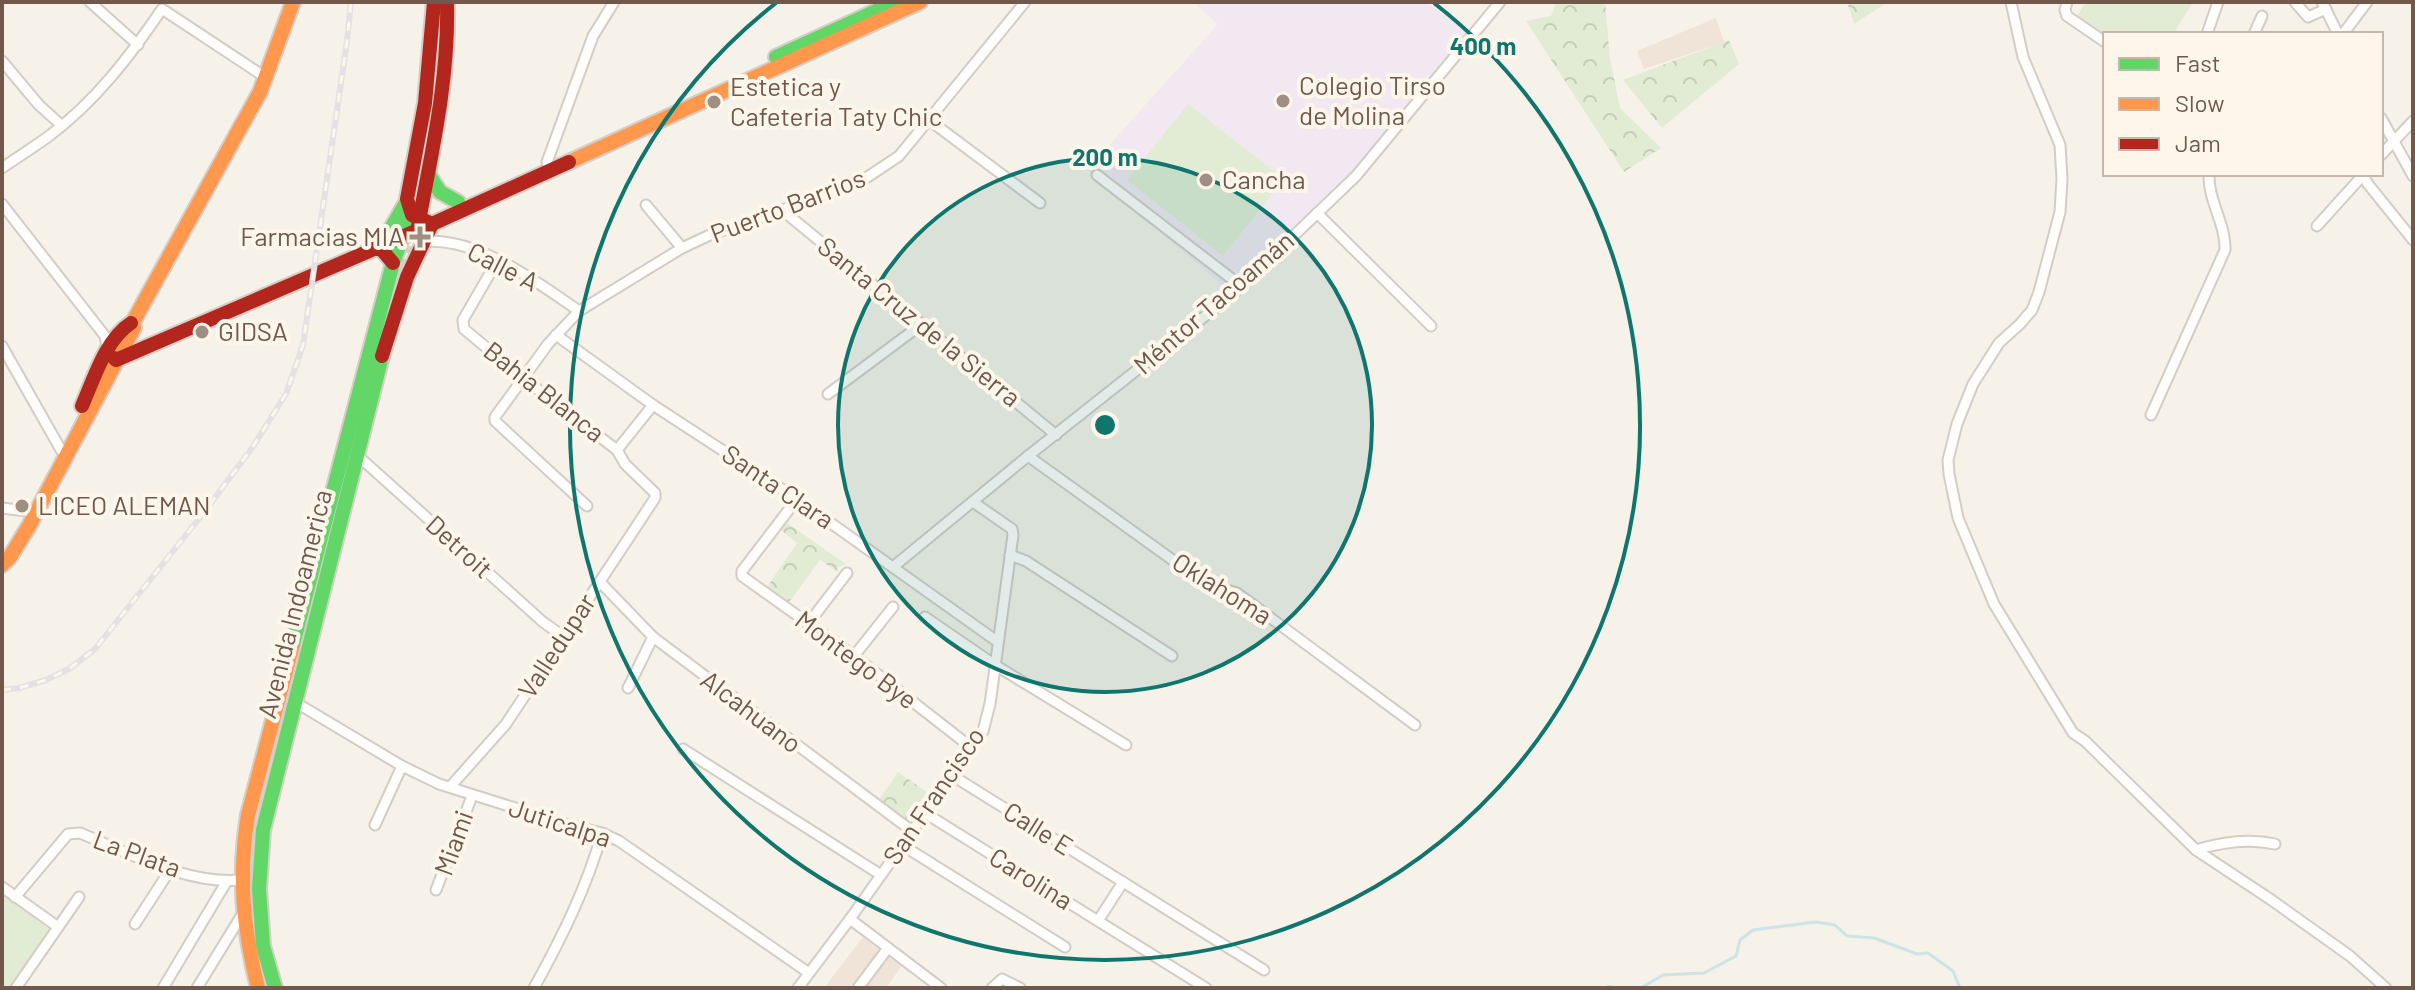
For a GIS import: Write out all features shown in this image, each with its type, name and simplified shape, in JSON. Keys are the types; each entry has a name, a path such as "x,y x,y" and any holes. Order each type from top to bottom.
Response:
{"main road":[{"path":"2,565 10,557 125,325 133,322 260,92 293,2"},
{"path":"412,230 401,214 407,199 425,103 434,2"},
{"path":"412,230 428,174 445,77 447,2"},
{"path":"2,550 69,453 113,347 412,230 458,202 896,2"},
{"path":"113,347 372,248 920,2"},
{"path":"428,174 443,197 458,202"},
{"path":"407,199 412,230"},
{"name":"Avenida Indoamerica","path":"258,988 234,881 248,815 393,263 412,230"},
{"name":"Avenida Indoamerica","path":"275,988 263,946 259,889 263,830 370,401 409,274 412,230"},
{"path":"372,248 382,250 393,263"}],"street":[{"path":"90,2 138,45"},
{"path":"547,162 593,36 614,2"},
{"name":"Puerto Barrios","path":"587,506 495,421 556,335 579,311 682,248 712,234 864,181 899,156 1025,2"},
{"name":"Méntor Tacoamán","path":"893,567 1241,286 1356,176 1500,2"},
{"path":"2011,2 2023,57 2060,145 2060,212 2032,310 1988,357 1957,424 1948,460 1958,518 1994,604 2066,724 2196,850 2350,956 2386,988"},
{"path":"2067,2 2067,16 2103,41"},
{"path":"2208,32 2218,2"},
{"path":"2295,2 2308,17 2324,6 2339,32"},
{"path":"2342,32 2367,2"},
{"path":"2,168 61,125 100,90 138,45 162,9 265,77"},
{"path":"2255,32 2262,16"},
{"path":"2,61 39,105 61,125"},
{"path":"929,120 1040,203"},
{"path":"2383,153 2413,121"},
{"path":"2383,122 2413,176"},
{"path":"1097,175 1241,286"},
{"path":"2151,415 2225,250 2226,239 2213,207 2209,176"},
{"path":"2317,226 2363,176"},
{"path":"2364,176 2413,240"},
{"path":"2,204 113,347"},
{"path":"646,205 682,248"},
{"name":"Santa Cruz de la Sierra","path":"782,210 1056,435"},
{"path":"1317,213 1431,326"},
{"name":"Calle A","path":"412,230 436,240 458,243 515,266 579,311"},
{"name":"Bahia Blanca","path":"497,261 462,324 464,329 617,450 625,464 655,493 655,498"},
{"path":"828,394 922,324"},
{"name":"Santa Clara","path":"556,335 653,405 797,499 998,642"},
{"path":"2,346 61,450"},
{"path":"617,450 653,405"},
{"name":"Detroit","path":"357,455 564,637"},
{"name":"Oklahoma","path":"1028,456 1206,584 1237,593 1415,725"},
{"name":"Valledupar","path":"450,787 506,724 655,498"},
{"name":"Montego Bye","path":"797,499 742,571 742,576 854,656 972,748"},
{"name":"San Francisco","path":"798,988 983,731 990,704 1012,529 973,502"},
{"path":"2,508 31,512"},
{"path":"1010,555 1026,561 1172,656"},
{"path":"808,624 847,573"},
{"name":"Alcahuano","path":"600,582 653,637 912,831"},
{"path":"854,656 893,607"},
{"path":"925,617 995,665 1126,745"},
{"path":"628,688 653,637"},
{"name":"Juticalpa","path":"295,702 402,766 439,784 602,833 619,841 809,973"},
{"path":"683,749 881,875"},
{"path":"375,825 402,766"},
{"name":"Calle E","path":"953,776 1264,970"},
{"name":"Miami","path":"436,890 472,796"},
{"name":"Carolina","path":"925,813 1098,921 1123,882"},
{"name":"La Plata","path":"15,897 73,832 170,870 234,881"},
{"path":"534,988 596,856 602,833"},
{"path":"2196,850 2255,840 2275,844"},
{"path":"902,845 1065,947"},
{"path":"135,924 170,870"},
{"path":"163,988 234,881"},
{"path":"2,887 58,927"},
{"path":"16,988 79,897"},
{"path":"197,988 243,913"},
{"path":"850,919 941,988"},
{"path":"1098,921 1206,988"},
{"path":"858,988 888,948"},
{"path":"992,988 1002,979 1020,988"}],"shaded area":[{"name":"Colegio Tirso de Molina","path":"1193,2 1425,2 1474,33 1356,176 1233,294 1087,170 1218,24"},
{"path":"1716,18 1724,42 1644,69 1637,51"},
{"path":"863,937 902,965 886,988 824,988"}],"green space":[{"path":"1556,2 1605,2 1610,59 1620,108 1661,148 1624,172 1526,21 1551,16"},
{"path":"1847,2 1888,2 1854,24"},
{"path":"2086,2 2193,2 2174,32 2103,33 2077,16"},
{"path":"1729,40 1739,64 1662,128 1623,80"},
{"name":"Cancha","path":"1188,104 1284,179 1223,256 1127,180"},
{"path":"787,523 846,564 838,567 838,572 820,560 787,605 765,590 797,543 781,530"},
{"path":"898,772 927,792 907,822 877,803"},
{"path":"2,893 55,934 16,988 2,988"}],"waterway":[{"path":"1641,988 1663,975 1704,973 1736,956 1740,940 1753,930 1816,922 1835,925 1847,936 1874,938 1917,954 1928,953 1953,971 1960,988"},
{"path":"1606,988 1616,988"}],"tunnel":[{"path":"432,94 443,12"},
{"path":"413,213 427,127"},
{"path":"382,333 405,245"}],"railway":[{"path":"2,690 46,680 69,669 95,649 205,511 252,448 286,394 303,345 351,2"}],"traffic: fast":[{"path":"776,57 896,2"},
{"path":"428,174 440,192 458,202"},
{"path":"402,237 389,232 407,201"},
{"path":"292,648 393,263 407,224"},
{"path":"275,988 263,946 259,889 263,830 382,356"}],"traffic: slow":[{"path":"2,565 29,526 134,328 133,322 260,92 293,2"},
{"path":"569,162 920,2"},
{"path":"258,988 244,902 245,838 248,815 292,648"}],"traffic: jam":[{"path":"382,356 407,277 432,224 412,215 407,199 425,103 434,2"},
{"path":"418,226 442,86 447,2"},
{"path":"114,358 116,360 432,224 569,162"},
{"path":"372,248 382,250 393,263"},
{"path":"82,406 107,350 131,323"}],"place":[{"name":"Colegio Tirso de Molina","path":"1283,101"},
{"name":"Estetica y Cafeteria Taty Chic","path":"714,102"},
{"name":"Cancha","path":"1206,180"},
{"name":"Farmacias MIA","path":"420,237"},
{"name":"GIDSA","path":"202,332"},
{"name":"LICEO ALEMAN","path":"22,506"}]}
